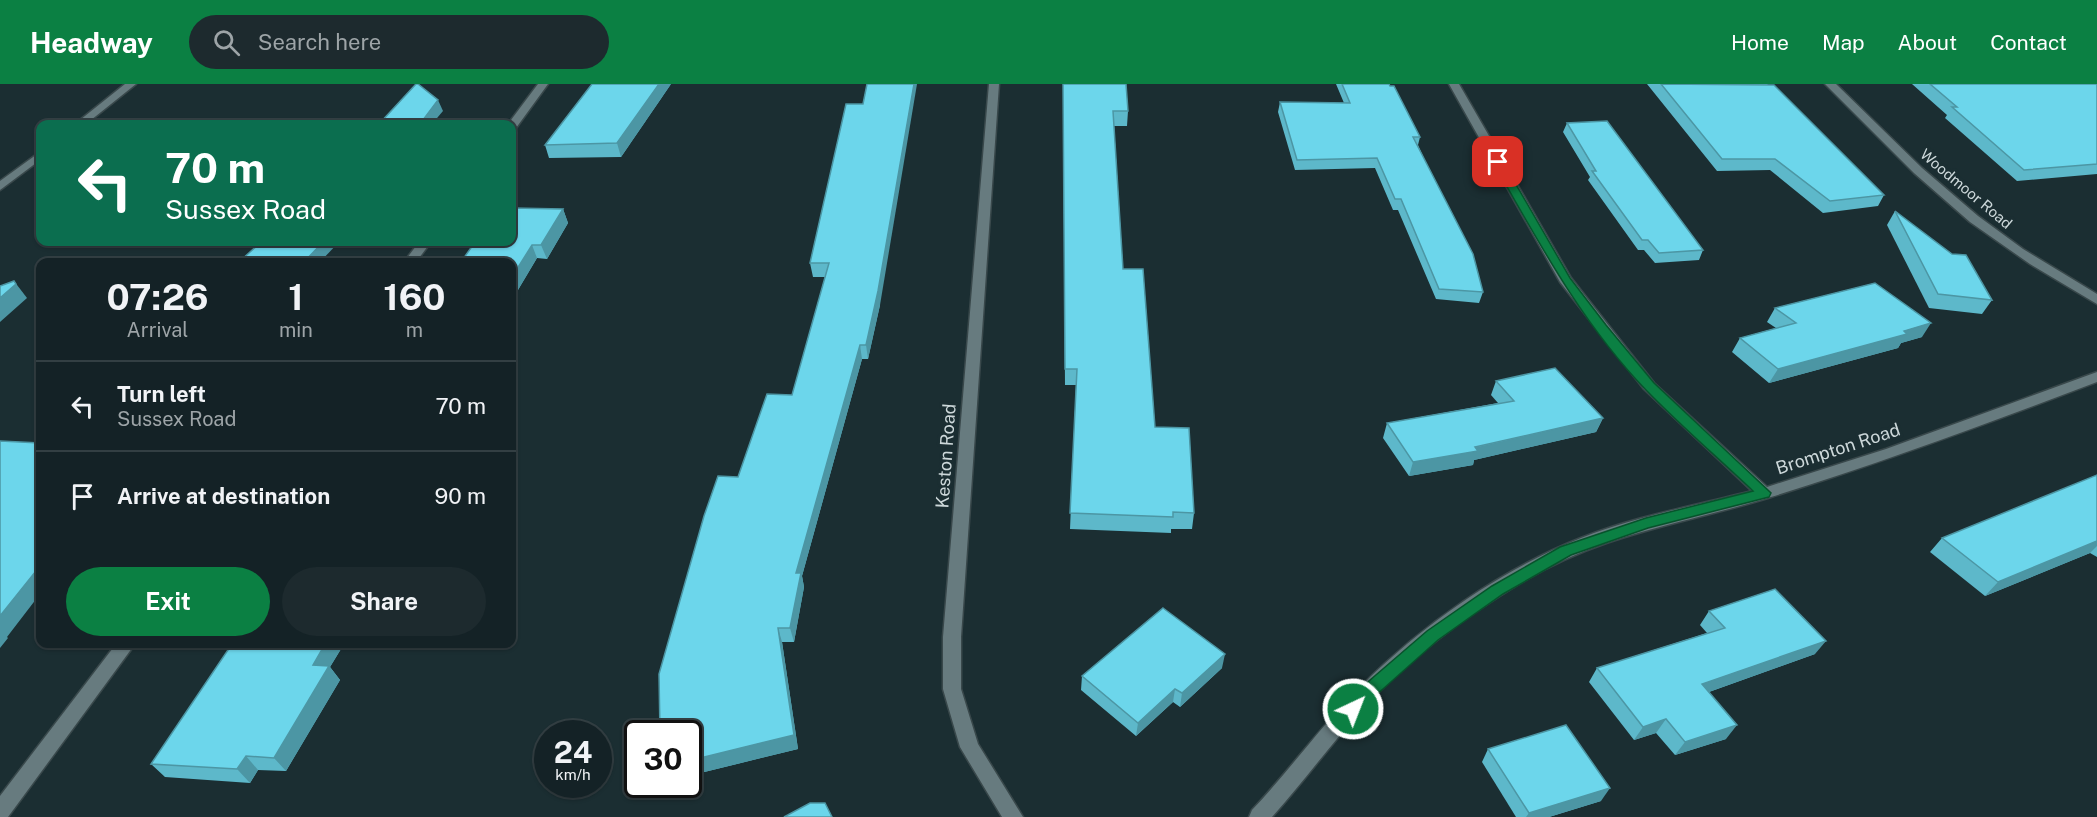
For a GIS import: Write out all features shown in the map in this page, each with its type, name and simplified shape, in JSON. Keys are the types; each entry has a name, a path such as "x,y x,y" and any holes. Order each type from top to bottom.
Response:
{"street":[{"path":"85,120 131,84"},
{"path":"516,121 543,84"},
{"name":"Keston Road","path":"994,84 952,637 952,689 969,747 1013,817"},
{"path":"1454,84 1565,279 1649,386 1764,493"},
{"name":"Woodmoor Road","path":"1830,84 1932,184 1976,221 2028,258 2097,300"},
{"path":"0,187 36,158"},
{"name":"Brompton Road","path":"1259,817 1368,692 1433,636 1498,590 1565,551 1646,523 1764,493 1922,442 2097,377"},
{"path":"0,812 123,648"}],"building":[{"path":"416,84 438,100 423,120 383,120"},
{"path":"592,84 659,84 617,143 545,145"},
{"path":"867,84 914,84 878,291 866,345 860,345 796,573 801,573 790,628 778,628 794,735 702,758 702,720 660,720 659,674 704,516 718,476 738,477 767,394 792,395 829,263 810,263 846,104 863,104"},
{"path":"1063,84 1126,84 1128,111 1113,111 1123,269 1143,269 1155,427 1189,428 1194,513 1173,512 1173,517 1070,513 1077,369 1065,369"},
{"path":"1342,84 1389,84 1394,86 1420,137 1413,137 1473,254 1483,292 1439,289 1401,199 1395,199 1377,158 1297,160 1280,102 1350,103"},
{"path":"1661,84 1774,85 1884,195 1830,201 1775,159 1722,159"},
{"path":"1930,84 2097,84 2097,164 2024,170 1952,107 1957,107"},
{"path":"1607,121 1703,250 1659,253 1648,240 1642,240 1592,171 1596,171 1567,123"},
{"path":"516,208 563,209 541,245 532,245 516,271 516,258 464,258 472,246 516,246"},
{"path":"1895,211 1952,254 1966,255 1992,300 1938,294"},
{"path":"257,246 319,246 308,258 243,258"},
{"path":"14,281 16,284 0,298 0,286"},
{"path":"1875,283 1931,323 1904,331 1907,334 1778,369 1740,338 1796,323 1775,308"},
{"path":"1555,368 1603,418 1475,447 1478,451 1413,462 1387,423 1514,401 1496,381"},
{"path":"0,441 36,443 36,571 0,616"},
{"path":"2097,475 2097,541 1998,582 1942,538"},
{"path":"1775,589 1826,641 1702,684 1737,725 1685,742 1666,719 1643,727 1597,668 1725,628 1709,611"},
{"path":"1163,608 1225,654 1182,693 1175,689 1138,723 1082,676"},
{"path":"229,648 323,648 313,665 329,666 274,758 246,756 237,769 151,764"},
{"path":"1566,725 1610,788 1529,813 1488,749"},
{"path":"810,803 825,803 832,817 784,817"}],"route":[{"path":"1353,709 1368,692 1433,636 1498,590 1565,551 1646,523 1764,493 1649,386 1602,328 1565,279 1498,162"}]}
